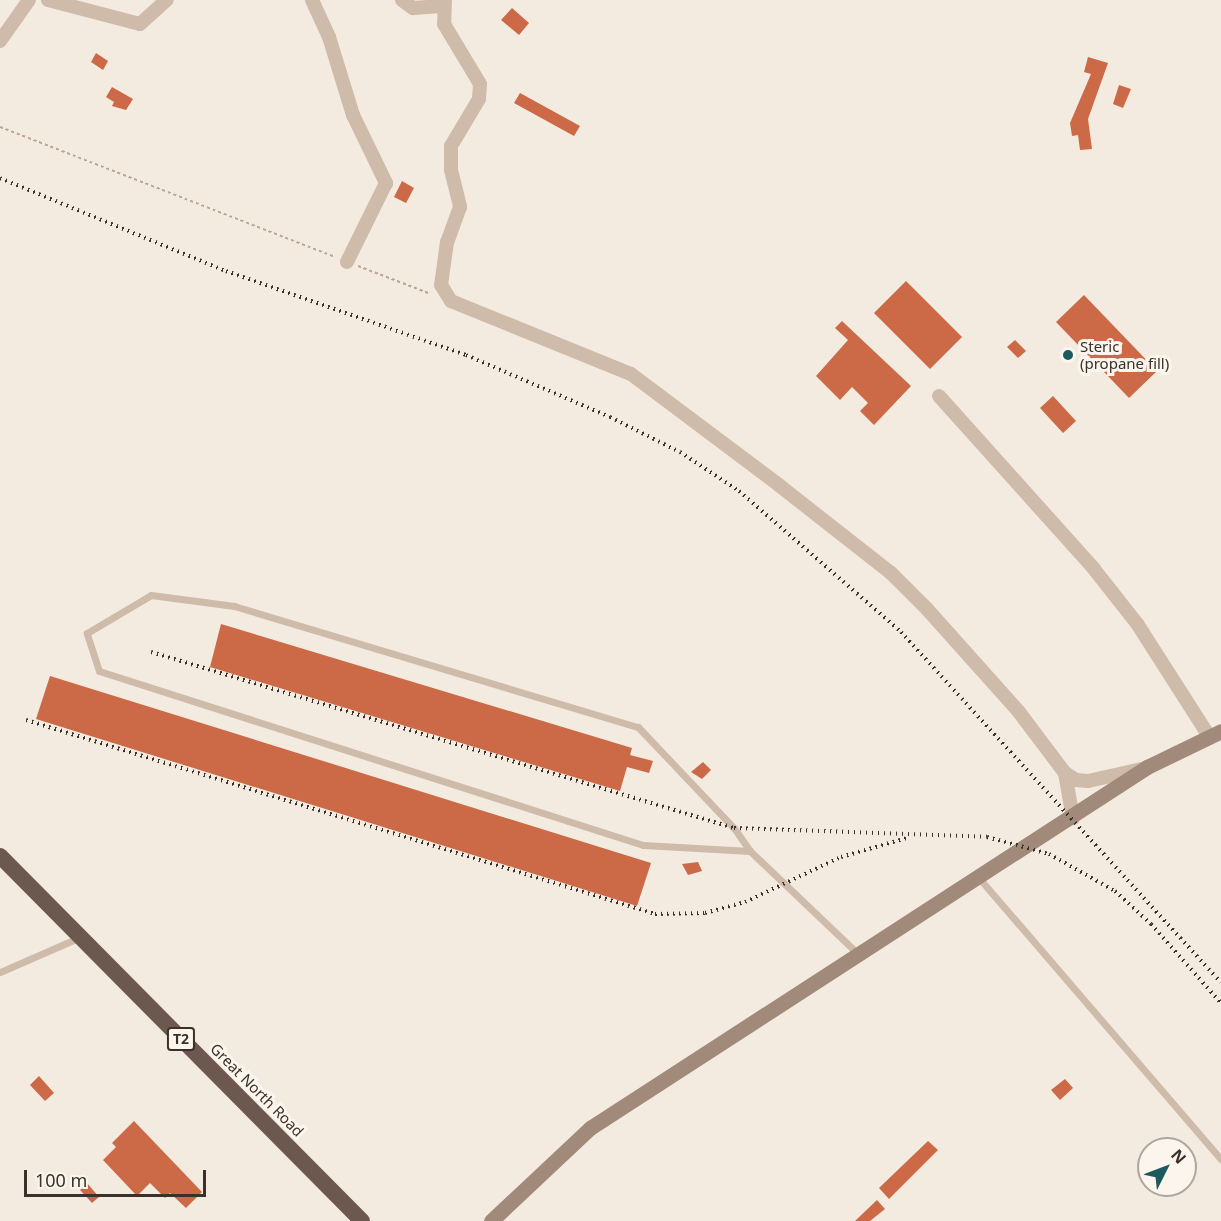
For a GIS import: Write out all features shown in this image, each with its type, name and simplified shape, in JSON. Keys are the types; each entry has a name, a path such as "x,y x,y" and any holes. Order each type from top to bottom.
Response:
{"highway":[{"name":"Great North Road","path":"0,856 362,1221"}],"main road":[{"path":"491,1221 590,1128 860,956 1147,768 1215,733"}],"street":[{"path":"0,41 28,0"},
{"path":"48,0 140,24 167,0"},
{"path":"312,0 329,37 353,115 386,183 347,262"},
{"path":"402,0 413,8 444,3 444,24 480,84 479,99 452,146 451,170 460,207 447,242 441,285 450,301 631,374 780,486 891,573 927,609 1019,712 1065,773 1076,780 1088,781 1147,768"},
{"path":"939,396 1094,569 1138,625 1215,733"},
{"path":"1065,773 1073,818"}],"lane":[{"path":"750,851 644,844 99,671 87,633 151,595 234,606 638,727 734,828 750,851 860,956"},
{"path":"980,878 1221,1159"},
{"path":"0,972 80,937"}],"path":[{"path":"0,127 450,301"}],"building":[{"path":"512,8 529,23 519,35 501,20"},
{"path":"96,53 108,61 103,70 91,62"},
{"path":"1088,57 1108,63 1088,119 1092,149 1080,150 1078,135 1072,136 1070,123 1091,74 1084,72"},
{"path":"1119,85 1131,89 1123,108 1113,104"},
{"path":"112,87 133,99 126,110 112,106 114,102 106,97"},
{"path":"520,93 580,126 574,136 514,103"},
{"path":"402,181 414,188 406,203 394,197"},
{"path":"906,281 962,337 930,369 874,313"},
{"path":"1084,295 1157,371 1129,398 1056,322"},
{"path":"842,321 911,386 874,425 860,411 868,403 852,387 840,400 816,376 848,340 835,328"},
{"path":"1015,340 1026,351 1018,358 1007,347"},
{"path":"1053,396 1076,421 1063,433 1040,408"},
{"path":"221,624 632,748 630,755 653,761 649,773 627,767 620,791 210,667"},
{"path":"50,676 651,863 637,906 36,719"},
{"path":"703,762 711,770 702,779 691,772"},
{"path":"698,862 702,871 688,875 682,864"},
{"path":"39,1076 54,1093 45,1101 30,1085"},
{"path":"1065,1079 1073,1088 1060,1100 1051,1090"},
{"path":"134,1121 202,1192 186,1208 170,1193 165,1198 150,1183 137,1196 103,1160 116,1147 112,1143"},
{"path":"928,1141 938,1150 889,1199 879,1188"},
{"path":"87,1183 99,1197 92,1203 80,1190"},
{"path":"877,1200 885,1209 870,1221 855,1221"}],"railway":[{"path":"0,178 226,271 466,355 610,417 680,452 739,491 901,632 1221,982"},
{"path":"151,652 734,828 987,837 1049,854 1115,891 1151,924 1221,1003"},
{"path":"26,720 655,914 705,913 745,902 841,857 907,838"}],"place":[{"name":"Steric (propane fill)","path":"1068,355"}]}
